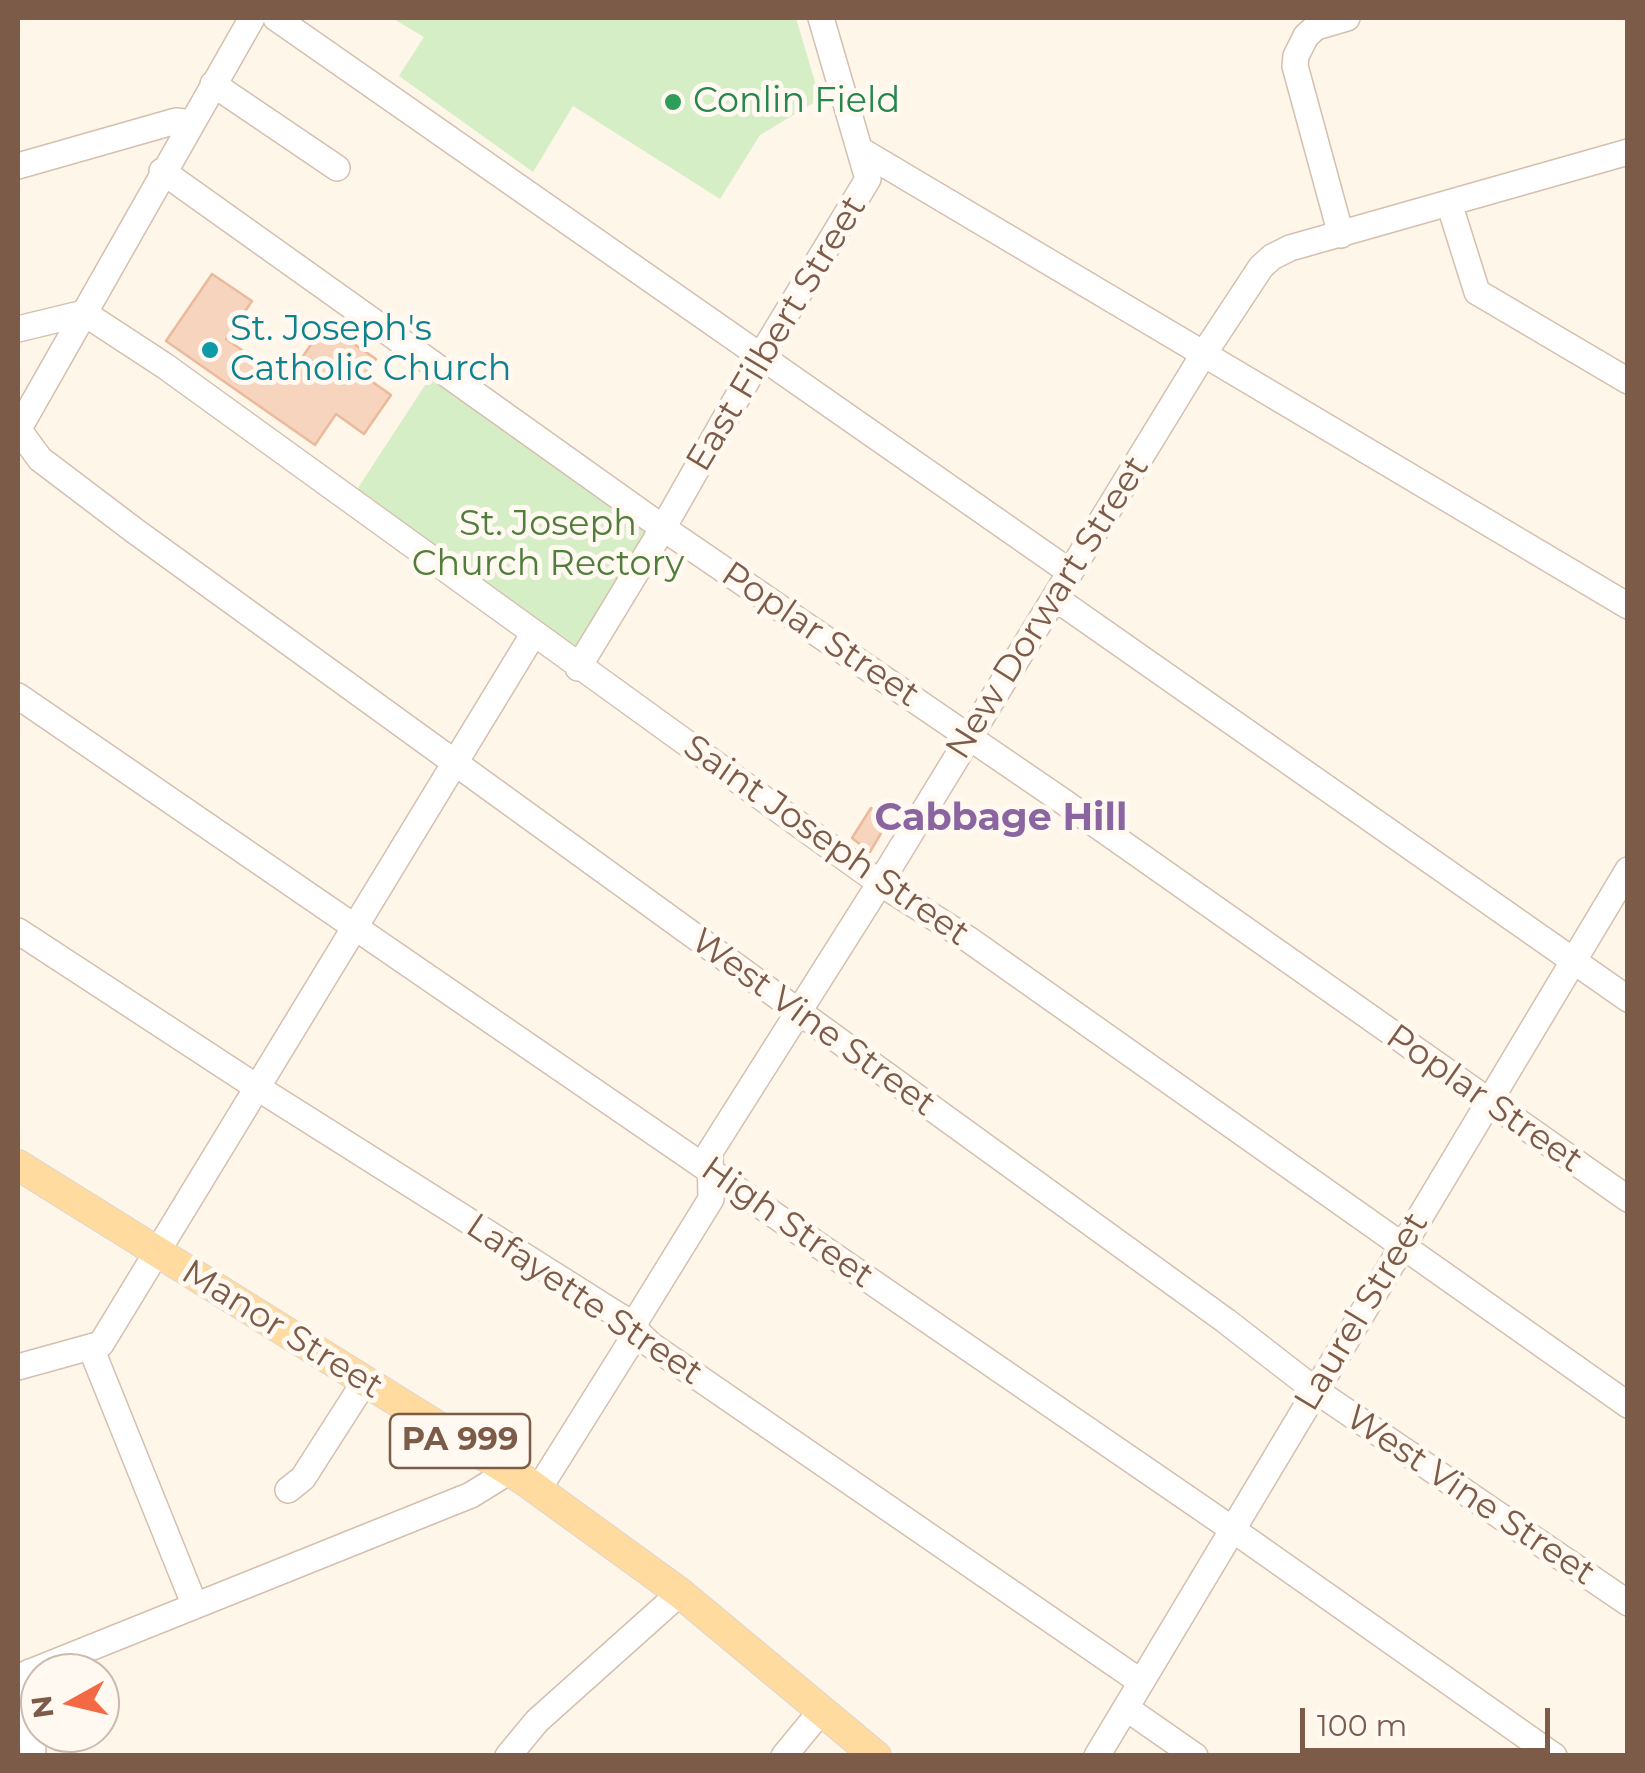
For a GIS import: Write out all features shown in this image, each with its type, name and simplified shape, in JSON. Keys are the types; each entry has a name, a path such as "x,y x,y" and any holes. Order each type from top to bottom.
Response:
{"main road":[{"name":"Manor Street","path":"18,1165 538,1490 680,1593 876,1756"}],"street":[{"path":"18,428 252,18"},
{"path":"276,18 1070,572"},
{"path":"821,18 862,151 1628,606"},
{"path":"1340,235 1295,66 1300,44 1316,28 1347,18"},
{"path":"213,84 336,168"},
{"path":"18,166 176,121 190,123"},
{"name":"East Filbert Street","path":"578,668 868,179 862,151"},
{"name":"New Dorwart Street","path":"538,1490 632,1340 637,1318 711,1199 710,1152 1204,355 1272,257 1290,248 1628,152"},
{"name":"Poplar Street","path":"162,171 663,528 970,737 1628,1199"},
{"path":"1449,203 1477,292 1628,381"},
{"path":"18,329 84,313"},
{"name":"Saint Joseph Street","path":"84,313 166,366 880,883 968,939 1628,1405"},
{"name":"West Vine Street","path":"18,428 40,459 455,764 1316,1390 1628,1603"},
{"path":"1056,598 1628,1000"},
{"path":"18,1367 101,1344 534,633"},
{"name":"High Street","path":"18,696 1232,1529 1554,1756"},
{"name":"Laurel Street","path":"1097,1756 1628,870"},
{"name":"Lafayette Street","path":"18,931 624,1319 651,1345 1142,1682"},
{"path":"91,1348 195,1606"},
{"path":"288,1490 303,1478 364,1381"},
{"path":"77,1653 471,1496 508,1472"},
{"path":"508,1756 536,1721 680,1593"},
{"path":"1126,1708 1194,1756"},
{"path":"784,1756 822,1710"}],"green space":[{"path":"392,18 796,18 820,99 760,135 720,199 573,106 533,172 399,76 424,37"},
{"name":"St. Joseph Church Rectory","path":"431,376 650,531 574,652 356,491"}],"building":[{"name":"St. Joseph's Catholic Church","path":"212,274 252,301 226,339 286,381 325,324 376,359 364,376 391,395 364,434 336,414 315,445 166,341"},
{"path":"871,808 887,823 870,852 852,838"}],"place":[{"name":"Conlin Field","path":"673,102"},
{"name":"St. Joseph's Catholic Church","path":"210,350"}],"district":[{"name":"Cabbage Hill","path":"1001,819"}]}
